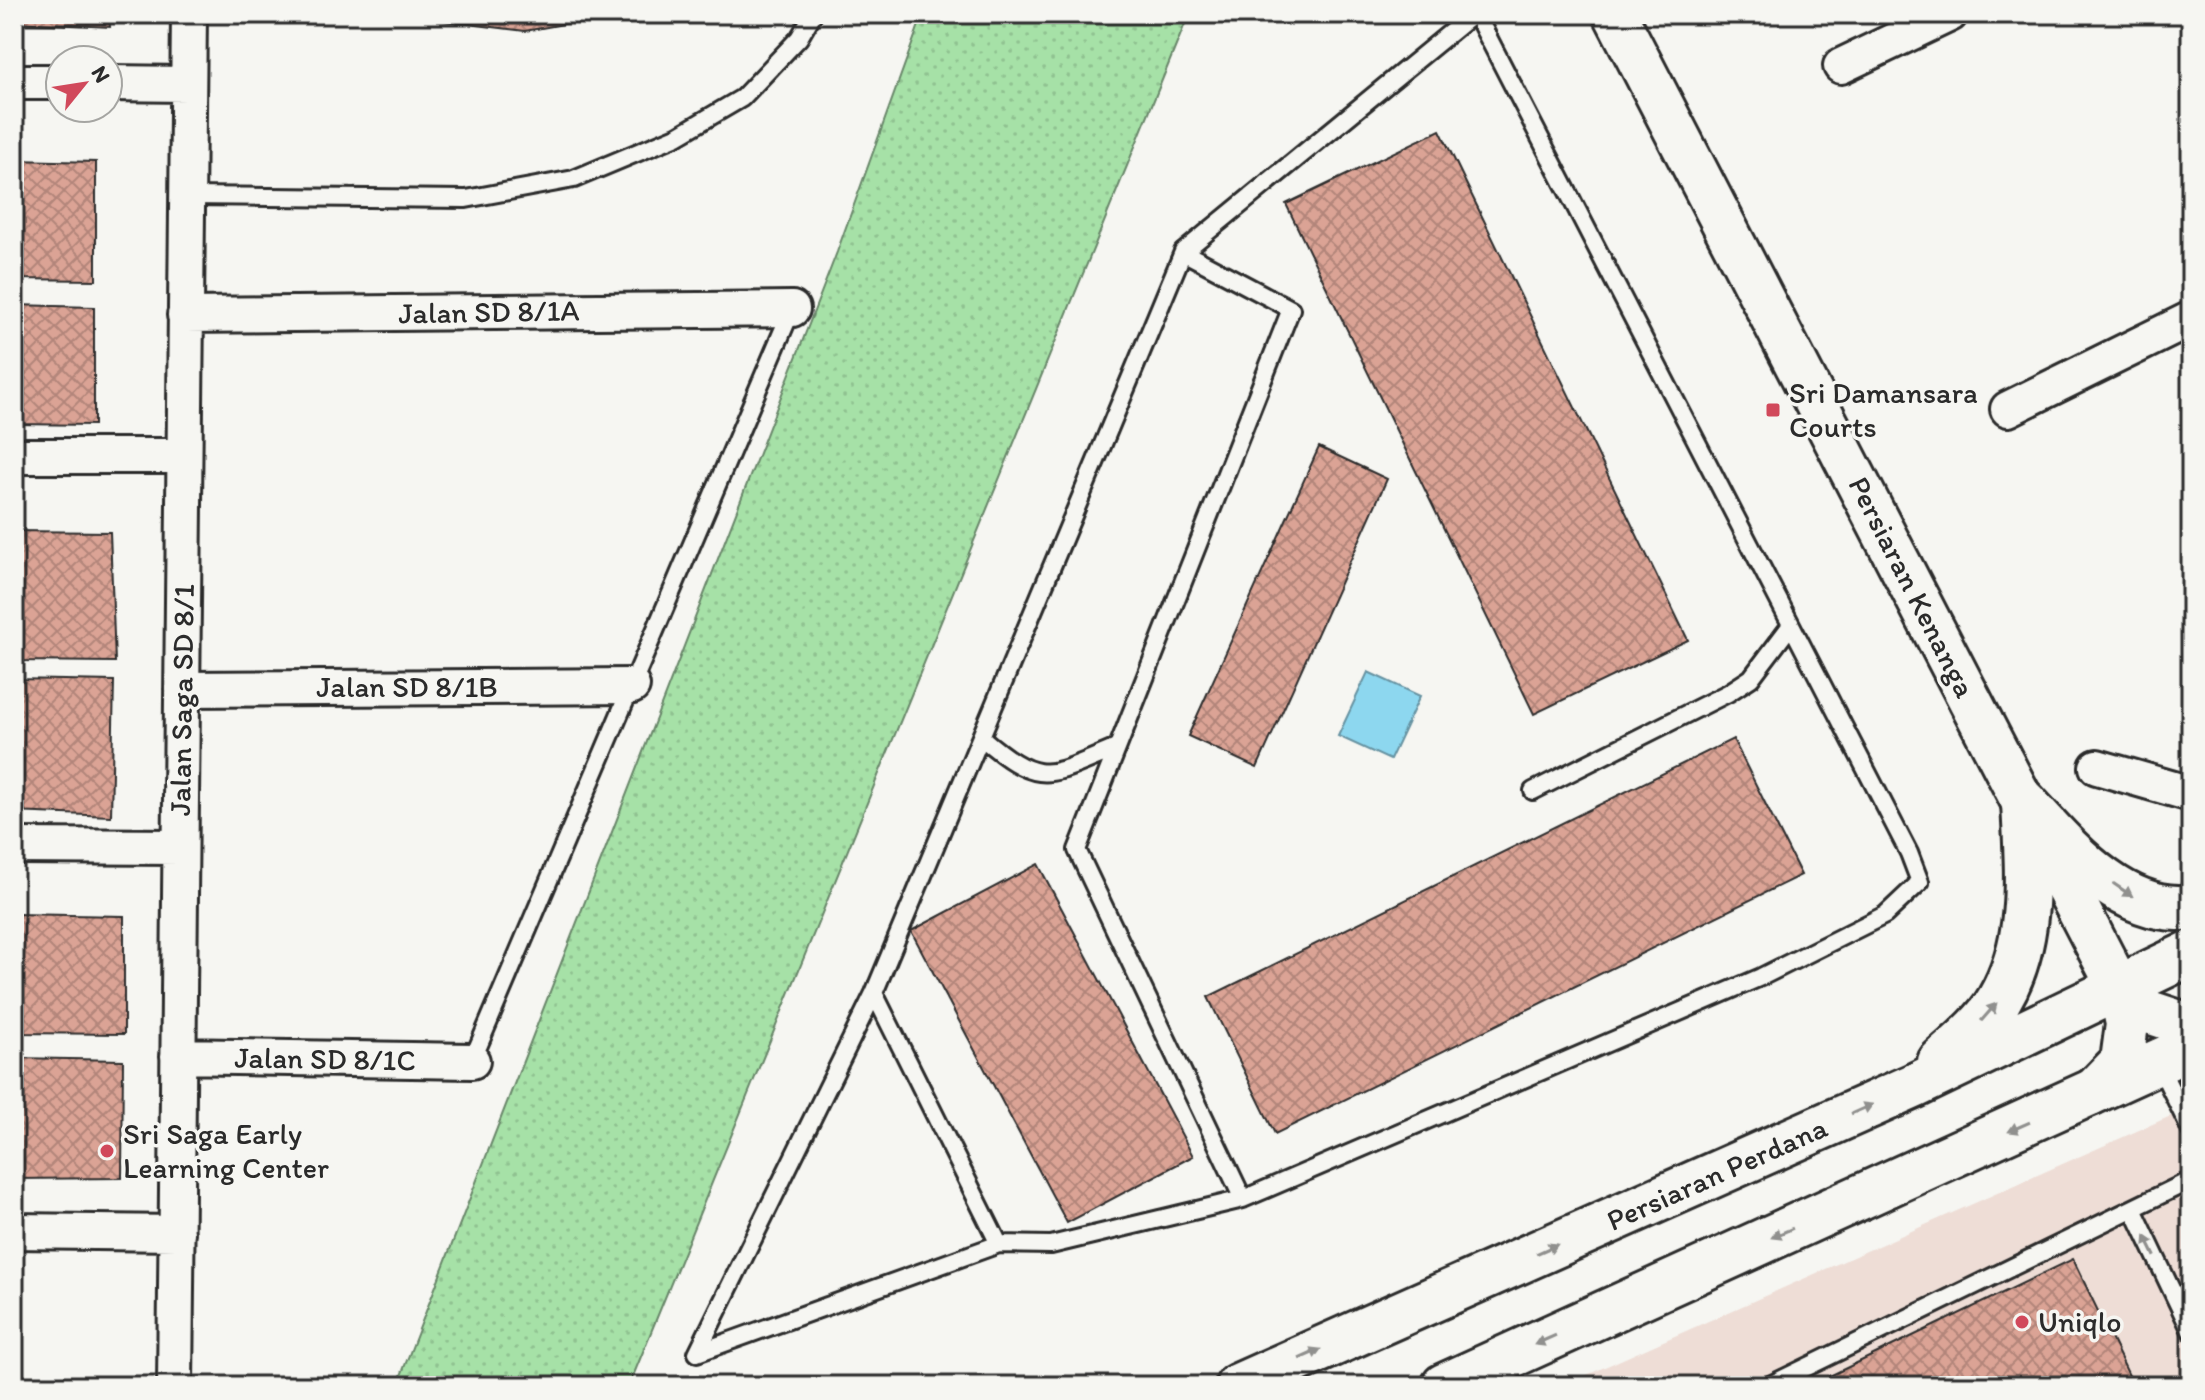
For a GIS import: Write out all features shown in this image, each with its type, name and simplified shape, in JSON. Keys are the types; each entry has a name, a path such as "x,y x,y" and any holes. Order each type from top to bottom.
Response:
{"main road":[{"path":"2024,802 2079,860 2134,898 2178,909 2191,907"},
{"path":"1914,1086 1967,1037 1999,1001 2022,947 2028,890 2024,802"},
{"name":"Persiaran Perdana","path":"1238,1386 1914,1086 2120,990 2191,953"},
{"path":"1444,1386 2175,1055"}],"street":[{"name":"Jalan Saga SD 8/1","path":"175,1386 189,14"},
{"name":"Persiaran Kenanga","path":"1615,14 2120,990 2127,1024 2122,1061 2090,1094"},
{"path":"1841,66 1950,14"},
{"path":"14,82 44,82"},
{"path":"124,83 187,84"},
{"name":"Jalan SD 8/1A","path":"185,315 792,309"},
{"path":"2008,409 2191,319"},
{"path":"14,456 184,456"},
{"name":"Jalan SD 8/1B","path":"182,689 632,686"},
{"path":"2097,767 2191,794"},
{"path":"14,846 180,847"},
{"name":"Persiaran Kenanga","path":"2120,990 2149,1012 2191,1026"},
{"name":"Jalan SD 8/1C","path":"178,1056 472,1061"},
{"path":"14,1231 177,1233"}],"lane":[{"path":"186,196 466,199 574,179 677,136 742,98 799,38 813,14"},
{"path":"1474,14 1909,853 1920,882 1885,915 1761,977 1243,1199 1051,1245 999,1244 697,1353 874,993 1183,252 1474,14"},
{"path":"1183,252 1291,309 1077,850 1243,1199"},
{"path":"472,1061 792,309"},
{"path":"1533,791 1728,693 1751,678 1791,625"},
{"path":"981,737 1016,766 1038,774 1062,771 1117,748"},
{"path":"874,993 999,1244"},
{"path":"2175,1055 2191,1131"},
{"path":"1768,1386 2134,1211 2191,1180"},
{"path":"2134,1211 2191,1331"}],"shaded area":[{"path":"2191,1107 2191,1386 1562,1386"}],"green space":[{"path":"923,14 1189,14 629,1386 397,1386 837,252"}],"water":[{"path":"1368,672 1420,696 1390,760 1338,736"}],"building":[{"path":"14,14 109,14 110,27 14,22"},
{"path":"419,14 619,14 525,31 436,20"},
{"path":"1440,130 1688,640 1534,714 1286,204"},
{"path":"14,160 96,162 96,280 14,279"},
{"path":"14,305 94,307 94,425 14,424"},
{"path":"1319,447 1387,479 1257,768 1188,736"},
{"path":"14,531 110,532 115,662 14,661"},
{"path":"14,679 114,681 111,816 14,812"},
{"path":"1733,739 1801,875 1275,1134 1208,997"},
{"path":"1038,864 1193,1156 1067,1223 911,931"},
{"path":"14,914 124,916 124,1034 14,1033"},
{"path":"14,1058 123,1060 122,1178 14,1179"},
{"name":"Uniqlo","path":"2073,1259 2134,1386 1811,1386 1811,1385"}],"place":[{"name":"Sri Damansara Courts","path":"1773,410"},
{"name":"Sri Saga Early Learning Center","path":"107,1151"},
{"name":"Uniqlo","path":"2022,1322"}]}
